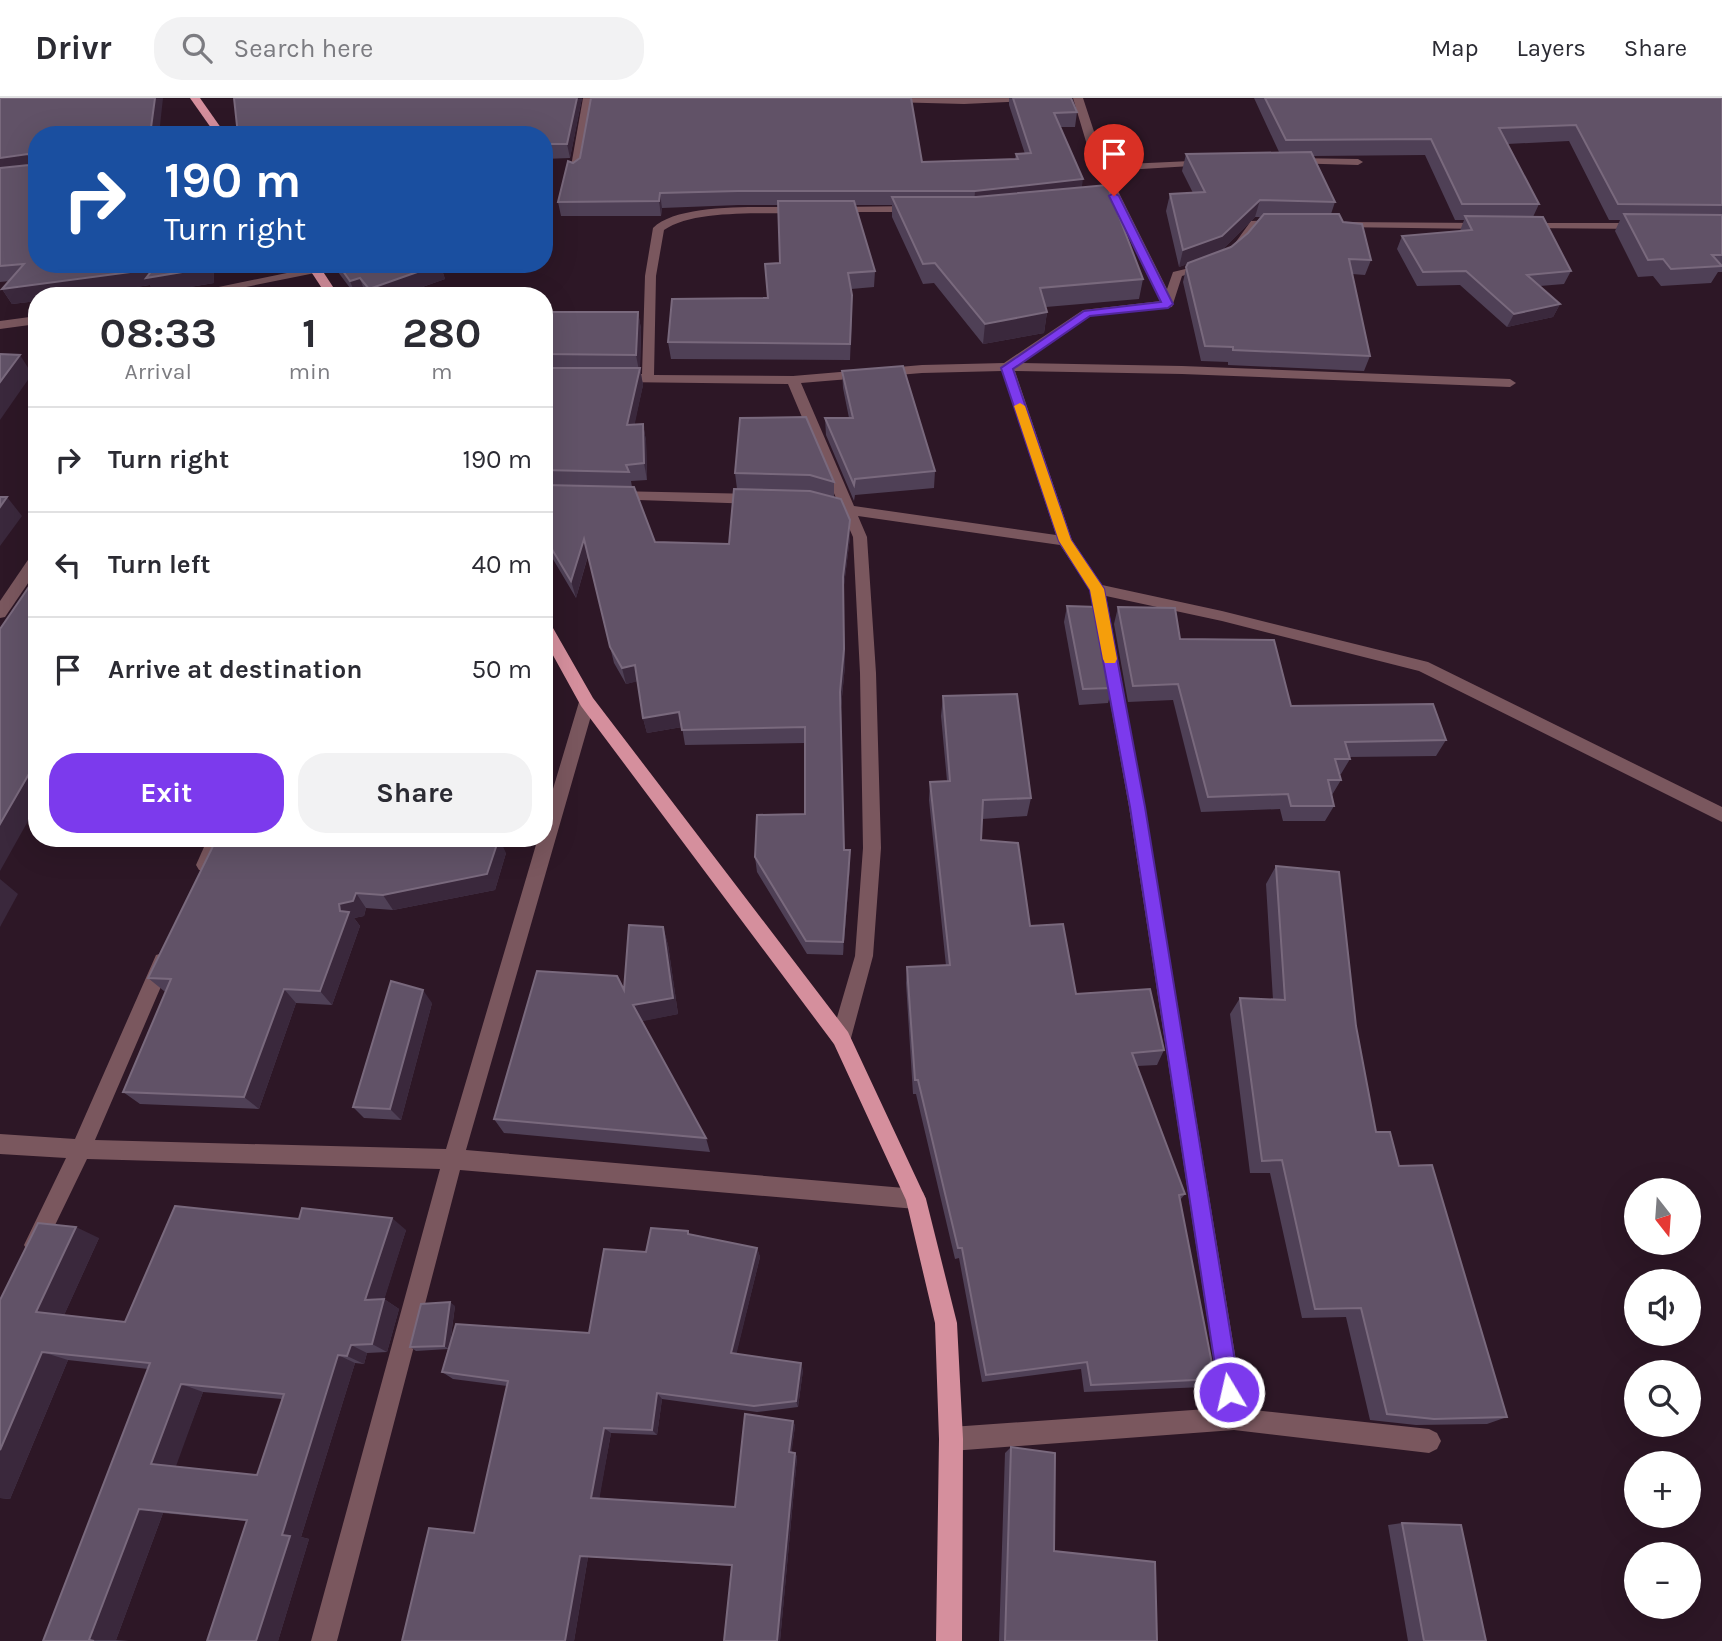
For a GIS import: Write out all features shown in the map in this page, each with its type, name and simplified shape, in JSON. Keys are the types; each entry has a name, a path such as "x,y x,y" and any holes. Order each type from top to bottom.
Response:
{"main road":[{"path":"195,98 215,126"},
{"path":"553,641 587,702 841,1038 916,1199 946,1323 951,1439 948,1641"}],"street":[{"path":"575,172 588,98"},
{"path":"852,98 964,102 1032,98"},
{"path":"1078,98 1095,155 1168,304"},
{"path":"1278,161 1358,162"},
{"path":"1103,168 1225,162"},
{"path":"1101,197 1114,196"},
{"path":"822,210 933,209"},
{"path":"648,378 652,251 659,227 669,220 738,211 808,210"},
{"path":"1168,304 1177,274 1222,260 1234,253 1255,223 1296,224"},
{"path":"1323,225 1653,226"},
{"path":"236,287 291,273"},
{"path":"1007,368 1087,313 1168,304"},
{"path":"0,325 28,321"},
{"path":"1007,368 1065,541 1097,589 1138,807 1234,1419"},
{"path":"609,378 793,380 922,369 1007,368 1182,370 1510,383"},
{"path":"793,380 860,537 868,673 872,848 864,956 841,1038"},
{"path":"598,496 771,499"},
{"path":"824,504 849,511 1065,541"},
{"path":"0,613 28,571"},
{"path":"1097,589 1222,615 1423,666 1722,815"},
{"path":"553,818 587,702"},
{"path":"195,888 213,847"},
{"path":"324,1641 453,1159 544,847"},
{"path":"29,1257 81,1149 173,937"},
{"path":"0,1144 81,1149 453,1159 916,1199"},
{"path":"951,1439 1234,1419 1429,1441"}],"building":[{"path":"0,98 155,98 151,126 28,126 28,154 0,158"},
{"path":"234,98 577,98 567,144 553,144 553,126 237,126"},
{"path":"591,98 911,98 922,162 1018,159 1016,154 1031,153 1013,98 1071,98 1077,112 1054,113 1083,179 975,191 660,193 659,201 558,202 568,161 573,163 580,158"},
{"path":"1265,98 1722,98 1722,205 1618,204 1576,125 1499,128 1539,204 1462,204 1431,139 1286,140"},
{"path":"1311,152 1335,202 1260,200 1222,236 1183,250 1170,194 1205,192 1186,154"},
{"path":"28,165 28,273 123,273 2,289 24,264 0,266 0,168"},
{"path":"1107,185 1143,279 1040,288 1047,312 985,324 935,263 923,264 892,197 976,197"},
{"path":"778,201 854,201 875,271 848,273 852,295 850,344 668,342 672,299 768,298 765,264 780,263"},
{"path":"1264,214 1339,214 1343,222 1362,224 1371,260 1349,259 1370,356 1233,350 1233,347 1205,346 1186,267 1188,263 1231,247 1248,233"},
{"path":"1624,214 1722,215 1722,255 1712,255 1722,266 1671,269 1663,259 1648,260"},
{"path":"1465,216 1543,217 1571,271 1527,275 1560,304 1514,314 1466,271 1423,272 1402,236 1472,230"},
{"path":"150,273 176,273 146,278"},
{"path":"344,273 414,273 375,287 367,287 360,278 350,281"},
{"path":"553,312 638,312 636,355 553,354"},
{"path":"0,354 20,355 0,382"},
{"path":"903,366 935,471 855,479 854,485 825,418 853,418 842,371"},
{"path":"553,368 640,368 627,425 643,424 644,463 626,465 629,472 553,470"},
{"path":"806,417 834,482 810,475 735,473 740,418"},
{"path":"553,485 634,487 655,542 729,544 734,489 810,491 841,499 850,520 843,577 844,649 840,692 844,850 850,850 843,942 806,941 755,857 757,815 805,814 805,727 682,730 679,712 643,718 635,665 622,668 610,647 584,539 571,581 553,551"},
{"path":"0,497 7,497 0,507"},
{"path":"28,588 28,776 0,824 0,629"},
{"path":"1067,606 1097,607 1112,688 1083,689"},
{"path":"1118,607 1175,608 1180,639 1274,640 1291,706 1433,704 1446,740 1345,742 1350,759 1335,759 1341,780 1328,780 1334,806 1291,806 1288,794 1208,797 1178,684 1133,686"},
{"path":"1017,694 1031,798 983,800 981,840 1018,843 1030,926 1063,924 1076,994 1150,989 1164,1050 1132,1053 1185,1194 1179,1195 1215,1379 1091,1385 1087,1362 986,1375 962,1248 958,1248 918,1080 915,1080 907,967 950,965 930,782 950,781 943,696"},
{"path":"213,847 496,847 487,874 383,895 356,893 353,901 339,904 340,911 349,912 320,991 284,989 244,1097 123,1092 171,979 148,978"},
{"path":"1276,866 1339,872 1356,1026 1376,1132 1390,1132 1399,1166 1432,1165 1507,1417 1434,1419 1387,1414 1361,1308 1315,1309 1282,1160 1262,1161 1240,998 1285,1000"},
{"path":"629,925 663,927 673,998 633,1005 706,1138 494,1119 537,971 617,976 624,990"},
{"path":"391,981 423,990 390,1109 353,1107"},
{"path":"175,1206 299,1219 302,1208 392,1218 365,1300 384,1299 372,1344 351,1345 347,1356 338,1355 282,1535 290,1536 256,1641 207,1641 247,1520 139,1509 89,1640 94,1641 43,1641 150,1363 42,1352 0,1450 0,1300 38,1223 76,1227 36,1312 125,1322","holes":["181,1384 284,1394 257,1475 151,1464"]},
{"path":"651,1228 688,1231 688,1234 757,1248 731,1353 801,1363 796,1401 754,1406 657,1393 652,1430 604,1428 591,1498 735,1507 745,1414 793,1421 789,1452 795,1453 777,1641 724,1641 732,1565 580,1556 565,1641 402,1641 429,1528 474,1533 508,1381 442,1372 456,1324 589,1333 604,1249 646,1252"},
{"path":"450,1302 444,1346 410,1347 421,1304"},
{"path":"1011,1447 1055,1453 1054,1551 1155,1562 1157,1641 1005,1641"},
{"path":"1402,1523 1461,1525 1486,1641 1424,1641"}],"slow traffic":[{"path":"1020,406 1065,541 1097,589 1110,659"}],"route":[{"path":"1114,196 1122,206 1168,304 1087,313 1007,368 1065,541 1097,589 1138,807 1229,1392"}]}
